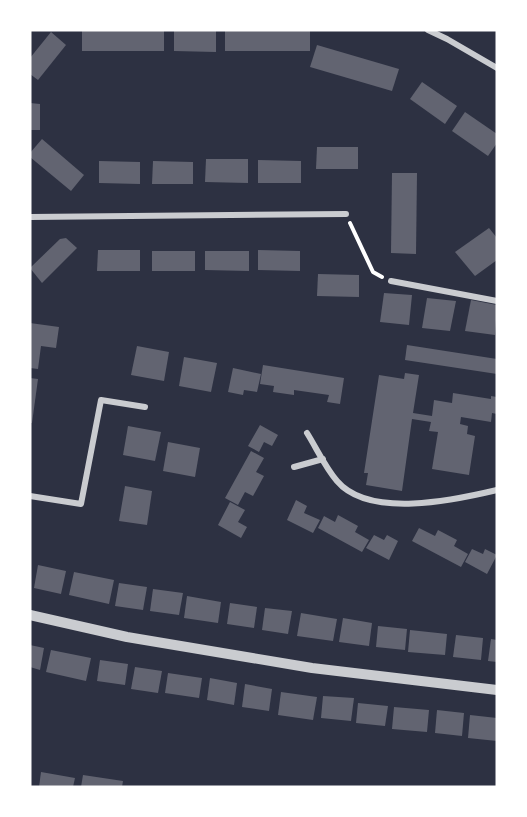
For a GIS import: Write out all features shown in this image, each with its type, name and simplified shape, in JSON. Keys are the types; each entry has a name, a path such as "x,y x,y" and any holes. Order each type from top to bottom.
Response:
{"street":[{"path":"428,30 497,68"},
{"path":"30,217 346,214"},
{"path":"391,281 497,301"},
{"path":"30,496 81,504 101,400 145,407"},
{"path":"307,433 337,482 362,499 386,504 452,501 497,490"},
{"path":"294,467 323,459"},
{"path":"30,615 127,637 312,668 497,690"}],"path":[{"path":"346,214 373,272 391,281"}],"building":[{"path":"82,30 164,30 164,51 82,51"},
{"path":"174,30 216,30 216,52 174,51"},
{"path":"225,30 310,30 310,51 225,51"},
{"path":"51,32 66,45 38,80 30,74 30,58"},
{"path":"317,45 399,69 392,91 310,67"},
{"path":"422,82 457,106 445,124 410,99"},
{"path":"30,103 40,104 40,130 30,130"},
{"path":"465,112 497,134 497,143 488,156 452,131"},
{"path":"42,139 84,175 71,191 30,157 30,153"},
{"path":"317,147 358,147 358,169 316,169"},
{"path":"206,159 248,159 248,183 205,182"},
{"path":"258,160 301,161 301,183 258,183"},
{"path":"99,161 140,162 140,184 99,183"},
{"path":"153,161 193,162 193,184 152,184"},
{"path":"392,173 417,173 416,254 391,253"},
{"path":"489,228 497,238 497,260 475,276 455,252"},
{"path":"66,238 77,248 42,283 30,268 60,239"},
{"path":"98,250 140,250 140,271 97,271"},
{"path":"258,250 300,251 300,271 258,270"},
{"path":"152,251 195,251 195,271 152,271"},
{"path":"205,251 249,251 249,271 205,270"},
{"path":"318,274 359,275 359,297 317,296"},
{"path":"384,293 412,295 409,325 380,322"},
{"path":"427,298 456,301 450,331 422,328"},
{"path":"471,300 497,305 495,335 465,331"},
{"path":"30,323 59,327 56,348 41,346 38,369 30,368"},
{"path":"407,345 497,359 497,374 405,360"},
{"path":"137,346 169,352 164,381 131,375"},
{"path":"184,357 217,363 211,392 179,386"},
{"path":"263,365 344,378 340,404 327,402 329,395 294,390 294,395 273,392 274,386 260,384"},
{"path":"233,368 261,374 257,392 244,390 243,395 228,392"},
{"path":"405,373 419,375 413,413 432,416 434,400 452,403 453,393 491,399 491,396 497,397 497,414 492,413 491,422 461,417 460,424 468,426 467,434 475,436 469,475 432,469 438,432 429,431 431,422 412,419 402,491 366,485 368,473 364,473 379,375 404,379"},
{"path":"30,378 38,379 32,423 30,423"},
{"path":"260,425 278,435 272,446 264,442 259,452 248,446"},
{"path":"128,426 161,432 155,461 123,455"},
{"path":"168,442 200,448 195,477 163,471"},
{"path":"251,451 264,458 256,472 264,476 253,496 245,492 238,505 225,498"},
{"path":"125,486 152,491 147,525 119,521"},
{"path":"296,500 307,506 304,513 320,520 313,533 287,520"},
{"path":"230,502 245,510 238,522 247,527 241,538 218,525"},
{"path":"338,515 358,526 355,532 369,540 362,552 318,528 324,516 335,522"},
{"path":"419,528 435,536 438,530 457,540 454,546 468,554 461,567 412,541"},
{"path":"374,535 384,540 387,535 398,541 389,560 366,548"},
{"path":"472,549 483,554 485,549 497,555 487,574 465,562"},
{"path":"38,565 66,571 61,594 34,588"},
{"path":"74,572 114,580 109,604 69,595"},
{"path":"119,583 147,587 143,610 115,606"},
{"path":"153,589 183,593 179,615 150,611"},
{"path":"187,596 221,602 218,623 184,618"},
{"path":"230,603 257,607 254,628 227,624"},
{"path":"265,608 292,611 288,634 262,630"},
{"path":"301,613 337,619 333,641 297,636"},
{"path":"343,618 372,623 369,646 339,642"},
{"path":"378,626 407,629 405,650 376,647"},
{"path":"410,630 447,634 445,655 408,652"},
{"path":"456,635 483,638 481,660 453,657"},
{"path":"491,639 497,640 497,662 488,661"},
{"path":"30,645 44,648 40,670 30,667"},
{"path":"51,650 91,658 86,681 46,672"},
{"path":"100,660 128,664 125,685 97,681"},
{"path":"135,667 162,671 158,693 131,689"},
{"path":"168,673 202,678 199,698 165,693"},
{"path":"210,678 237,683 234,705 207,700"},
{"path":"245,684 272,689 269,711 242,707"},
{"path":"281,692 317,697 313,720 278,715"},
{"path":"323,696 354,698 351,721 321,718"},
{"path":"358,703 388,706 385,726 356,723"},
{"path":"394,707 429,710 427,732 392,729"},
{"path":"437,710 464,713 462,736 435,733"},
{"path":"470,715 497,718 497,741 468,738"},
{"path":"41,772 75,778 73,787 39,787"},
{"path":"83,775 123,781 122,787 81,787"}]}
